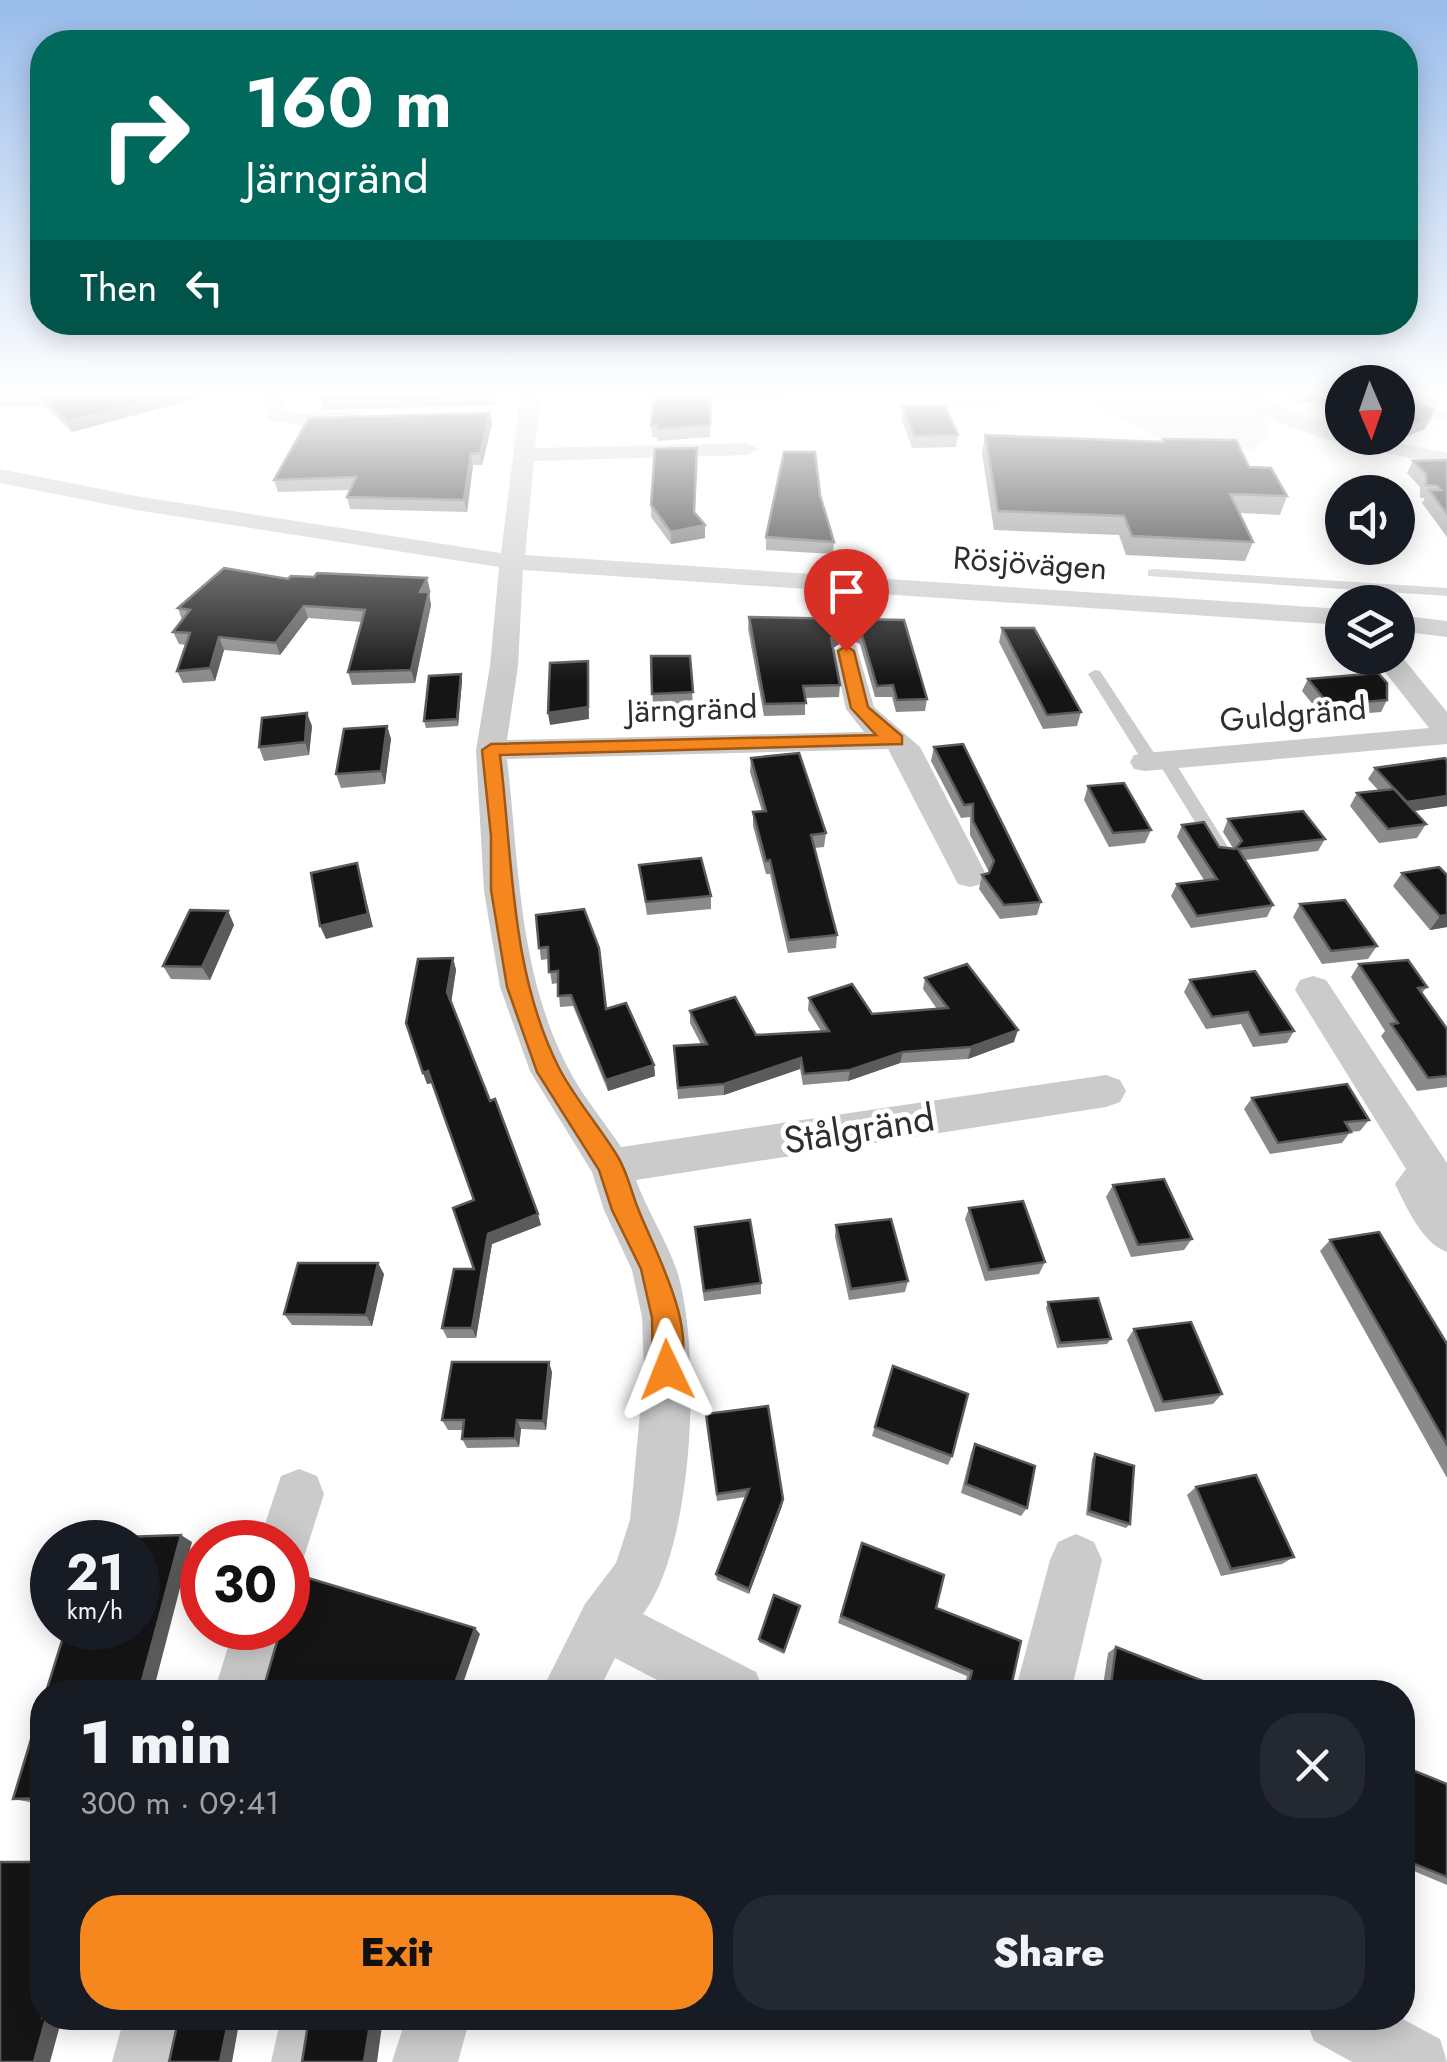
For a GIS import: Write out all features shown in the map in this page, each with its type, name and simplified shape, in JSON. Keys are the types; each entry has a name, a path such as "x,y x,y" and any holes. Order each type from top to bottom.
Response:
{"street":[{"name":"Rösjövägen","path":"62,488 512,562 1325,616"},
{"path":"519,488 504,666 491,750 501,890 518,987 549,1072 611,1166 625,1210 654,1269 666,1318 667,1370 656,1520 638,1578 604,1623 575,1680"},
{"path":"1415,624 1447,629"},
{"path":"846,651 860,708 876,727 904,747 970,876"},
{"path":"1401,675 1447,733"},
{"name":"Guldgränd","path":"1154,761 1447,733"},
{"name":"Järngränd","path":"491,750 896,740"},
{"path":"1313,990 1425,1183 1447,1233"},
{"name":"Stålgränd","path":"611,1166 1106,1092"},
{"path":"292,1520 300,1494"},
{"path":"1046,1680 1076,1560"},
{"path":"604,1623 713,1680"},
{"path":"245,1680 254,1650"},
{"path":"145,2062 153,2030"},
{"path":"426,2062 435,2030"},
{"path":"1360,2030 1417,2062"}],"lane":[{"path":"1153,573 1447,592"},
{"path":"1095,674 1223,853"},
{"path":"289,2062 296,2030"}],"building":[{"path":"351,488 466,488 464,500 347,497"},
{"path":"652,488 695,488 694,512 705,525 671,532 651,505"},
{"path":"776,488 819,488 834,542 766,537"},
{"path":"994,488 1283,488 1287,496 1230,494 1253,542 1132,536 1124,516 998,511"},
{"path":"1447,488 1447,514 1429,490"},
{"path":"224,568 288,579 314,577 317,573 427,578 420,592 429,592 411,670 348,672 365,610 304,606 276,643 219,637 210,668 177,671 190,633 173,632 190,610 178,608"},
{"path":"749,617 904,620 927,699 897,700 893,685 877,686 861,632 848,628 831,638 840,685 803,686 806,703 765,704"},
{"path":"1002,628 1034,628 1081,712 1047,715"},
{"path":"651,656 690,656 693,692 652,694"},
{"path":"588,661 588,707 548,713 550,663"},
{"path":"461,674 457,719 424,721 429,676"},
{"path":"1380,675 1387,683 1387,700 1329,705 1308,679"},
{"path":"307,713 305,742 259,747 262,718"},
{"path":"387,726 381,771 336,774 344,729"},
{"path":"963,744 1041,902 1004,905 982,875 989,873 994,861 973,821 973,804 964,805 934,747"},
{"path":"799,753 826,833 811,835 837,935 789,940 770,860 766,861 753,812 766,811 751,758"},
{"path":"1445,758 1447,796 1407,802 1375,768"},
{"path":"1124,783 1151,830 1113,833 1088,786"},
{"path":"1394,789 1426,824 1388,829 1357,793"},
{"path":"1303,811 1325,839 1238,849 1273,905 1197,916 1177,884 1217,879 1182,825 1204,822 1219,847 1235,849 1242,841 1228,819"},
{"path":"701,858 711,896 646,902 639,865"},
{"path":"357,863 368,914 320,926 311,873"},
{"path":"1439,867 1447,875 1447,915 1440,916 1402,873"},
{"path":"1345,900 1377,946 1331,951 1300,904"},
{"path":"584,909 599,948 606,1009 626,1003 654,1065 606,1080 571,995 558,996 558,971 549,972 548,947 539,948 536,915"},
{"path":"190,910 228,911 202,967 163,966"},
{"path":"453,958 447,992 490,1101 495,1099 538,1214 488,1234 472,1328 442,1328 454,1269 474,1269 453,1208 474,1200 428,1071 423,1073 406,1023 418,959"},
{"path":"1408,960 1427,987 1418,988 1447,1029 1447,1076 1428,1078 1391,1024 1398,1023 1359,964"},
{"path":"967,964 1018,1030 971,1047 903,1052 850,1070 804,1074 801,1058 724,1084 678,1088 674,1046 707,1044 690,1011 735,997 756,1035 829,1031 809,998 852,984 872,1014 948,1008 925,978"},
{"path":"1255,971 1294,1031 1260,1035 1248,1012 1212,1017 1190,980"},
{"path":"1347,1084 1369,1120 1345,1122 1351,1132 1278,1143 1252,1098"},
{"path":"1164,1179 1192,1239 1138,1245 1113,1185"},
{"path":"1023,1201 1045,1262 989,1270 969,1208"},
{"path":"891,1219 908,1281 851,1289 836,1225"},
{"path":"750,1220 761,1283 704,1291 695,1227"},
{"path":"1379,1232 1447,1344 1447,1445 1330,1240"},
{"path":"298,1263 378,1263 366,1315 284,1314"},
{"path":"1098,1298 1111,1339 1060,1343 1048,1302"},
{"path":"1191,1322 1222,1394 1163,1402 1134,1329"},
{"path":"452,1362 549,1362 543,1421 517,1420 515,1438 462,1439 464,1420 442,1420"},
{"path":"893,1366 968,1394 952,1456 875,1427"},
{"path":"768,1406 783,1499 749,1589 716,1574 749,1489 717,1494 706,1414"},
{"path":"975,1444 1035,1466 1027,1508 966,1484"},
{"path":"1095,1454 1134,1466 1130,1524 1089,1511"},
{"path":"1256,1475 1294,1557 1231,1569 1196,1487"},
{"path":"180,1535 160,1614 160,1536"},
{"path":"862,1543 944,1575 936,1608 1021,1641 1013,1680 970,1680 972,1671 841,1616"},
{"path":"310,1579 475,1628 456,1680 266,1680 275,1650 310,1650"},
{"path":"774,1595 800,1606 784,1651 759,1639"},
{"path":"1116,1647 1200,1680 1112,1680"},
{"path":"59,1650 150,1650 142,1680 50,1680"},
{"path":"30,1743 30,1798 13,1799"},
{"path":"1415,1771 1447,1784 1447,1877 1415,1864"},
{"path":"0,1862 30,1862 30,2030 43,2030 34,2062 0,2062"},
{"path":"176,2030 227,2030 220,2062 169,2062"},
{"path":"307,2030 369,2030 364,2062 302,2062"}],"route":[{"path":"667,1370 666,1318 654,1269 625,1210 611,1166 549,1072 518,987 501,890 491,750 896,740 876,727 860,708 846,651"}]}
